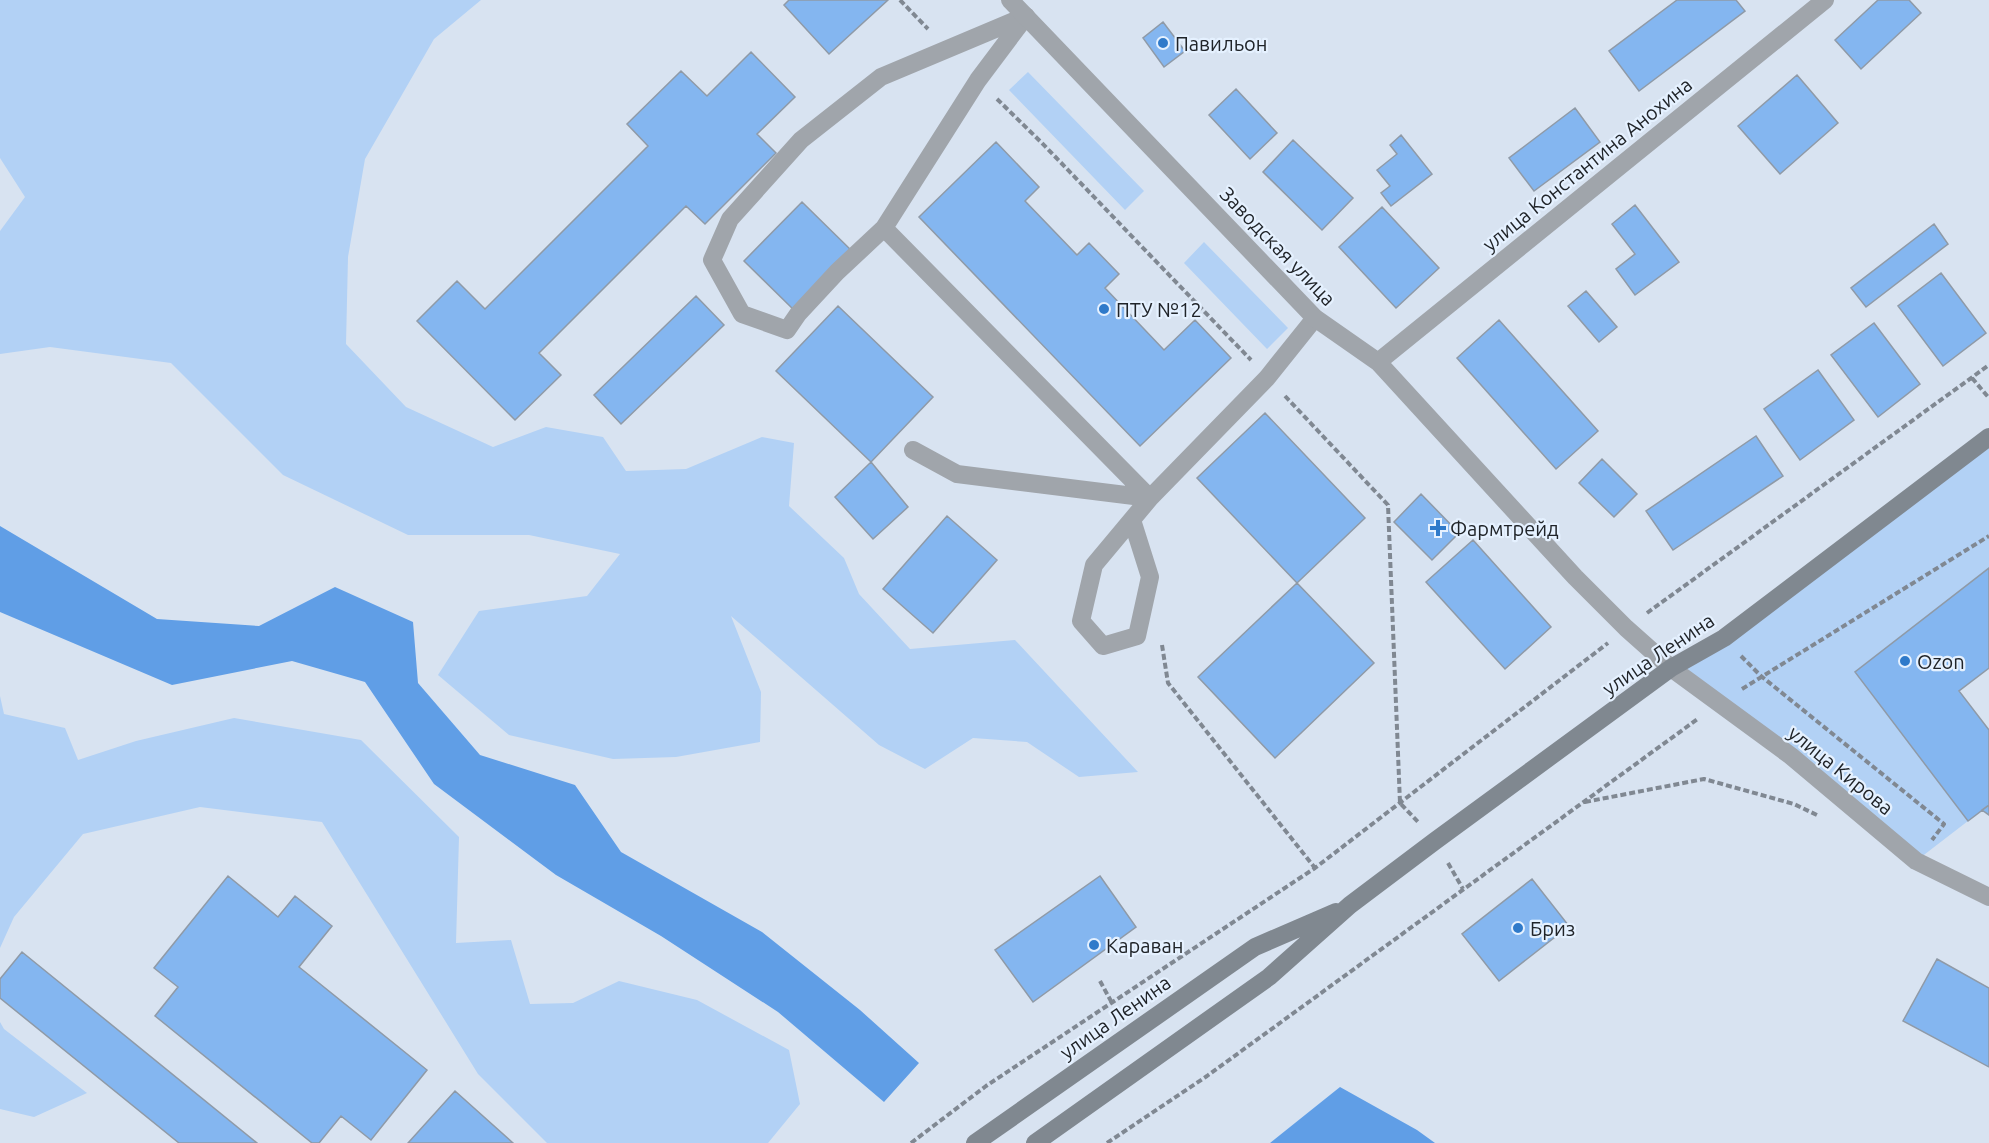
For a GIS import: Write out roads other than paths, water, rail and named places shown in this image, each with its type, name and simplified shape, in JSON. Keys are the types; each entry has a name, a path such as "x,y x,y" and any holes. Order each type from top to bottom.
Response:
{"main road":[{"name":"улица Ленина","path":"1035,1143 1269,977 1350,905 1435,841 1671,669 1724,638 1989,437"},
{"name":"улица Ленина","path":"975,1143 1255,947 1350,905"}],"street":[{"name":"Заводская улица","path":"1010,0 1315,318 1378,362 1575,577 1671,669"},
{"name":"улица Константина Анохина","path":"1378,362 1825,0"},
{"path":"1026,16 978,80 884,228 837,272 798,314 787,330 742,314 712,260 730,219 801,140 881,77 1026,16"},
{"path":"884,228 1150,498"},
{"path":"1132,520 1150,577 1137,636 1103,646 1081,621 1094,565 1150,498 1267,378 1315,318"},
{"path":"913,450 957,474 1150,498"},
{"name":"улица Кирова","path":"1671,669 1791,756 1916,861 1989,897"}],"water":[{"path":"0,526 157,619 259,626 335,587 413,622 418,683 480,755 575,785 621,852 762,932 860,1010 919,1063 884,1102 778,1012 661,936 556,875 434,784 365,682 292,661 172,685 0,612"},
{"path":"1340,1087 1417,1130 1435,1143 1270,1143"}],"place":[{"name":"Павильон","path":"1163,43"},
{"name":"ПТУ №12","path":"1104,309"},
{"name":"Фармтрейд","path":"1438,528"},
{"name":"Ozon","path":"1905,661"},
{"name":"Бриз","path":"1518,928"},
{"name":"Караван","path":"1094,945"}]}
